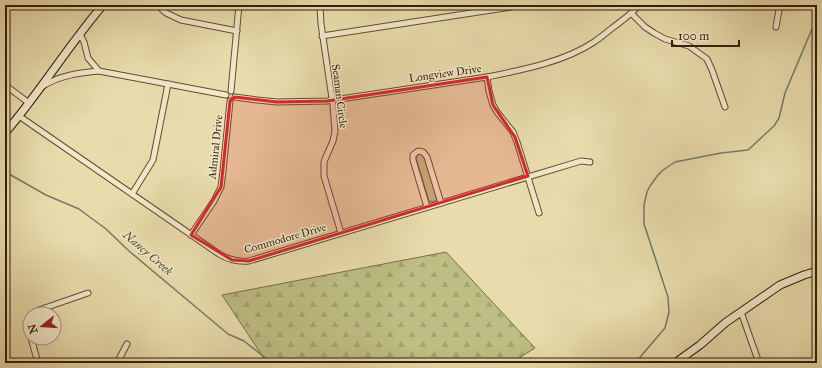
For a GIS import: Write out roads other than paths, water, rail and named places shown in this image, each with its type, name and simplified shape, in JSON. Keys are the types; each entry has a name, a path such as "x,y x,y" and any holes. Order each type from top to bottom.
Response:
{"street":[{"path":"5,133 41,88 103,5"},
{"path":"157,5 166,13 181,20 237,31"},
{"path":"41,88 50,82 64,77 80,73 99,71 168,84 228,93 233,92 235,97 230,101 227,99 228,93 237,31 239,5"},
{"name":"Seaman Circle","path":"320,5 322,36 335,121 335,137 326,157 324,176 341,233"},
{"path":"322,36 518,5"},
{"name":"Longview Drive","path":"235,97 277,102 332,100 512,72 558,59 577,51 594,42 632,14 639,5"},
{"path":"776,27 779,10 777,5"},
{"path":"632,14 644,27 654,33 665,39 689,46 707,59 726,107"},
{"path":"80,34 84,42 88,58 99,71"},
{"path":"487,77 497,112 508,125 515,137 539,213"},
{"path":"132,194 153,160 168,84"},
{"path":"5,85 29,103"},
{"name":"Admiral Drive","path":"191,234 214,201 221,187 230,101"},
{"name":"Commodore Drive","path":"19,116 219,254 227,259 237,261 245,261 581,161 590,162"},
{"path":"427,207 413,160 413,155 418,151 423,152 427,157 441,203"},
{"path":"675,363 700,345 725,323 780,285 817,271"},
{"path":"51,306 88,293"},
{"path":"741,312 759,363"},
{"path":"117,363 127,344"},
{"path":"33,346 38,363"}],"waterway":[{"path":"635,363 665,328 669,312 668,297 644,224 644,205 650,186 663,170 675,162 721,153 748,150 774,126 779,118 785,93 817,17"},
{"name":"Nancy Creek","path":"5,167 9,174 46,195 79,209 106,229 129,251 228,334 244,341 272,363"}]}
